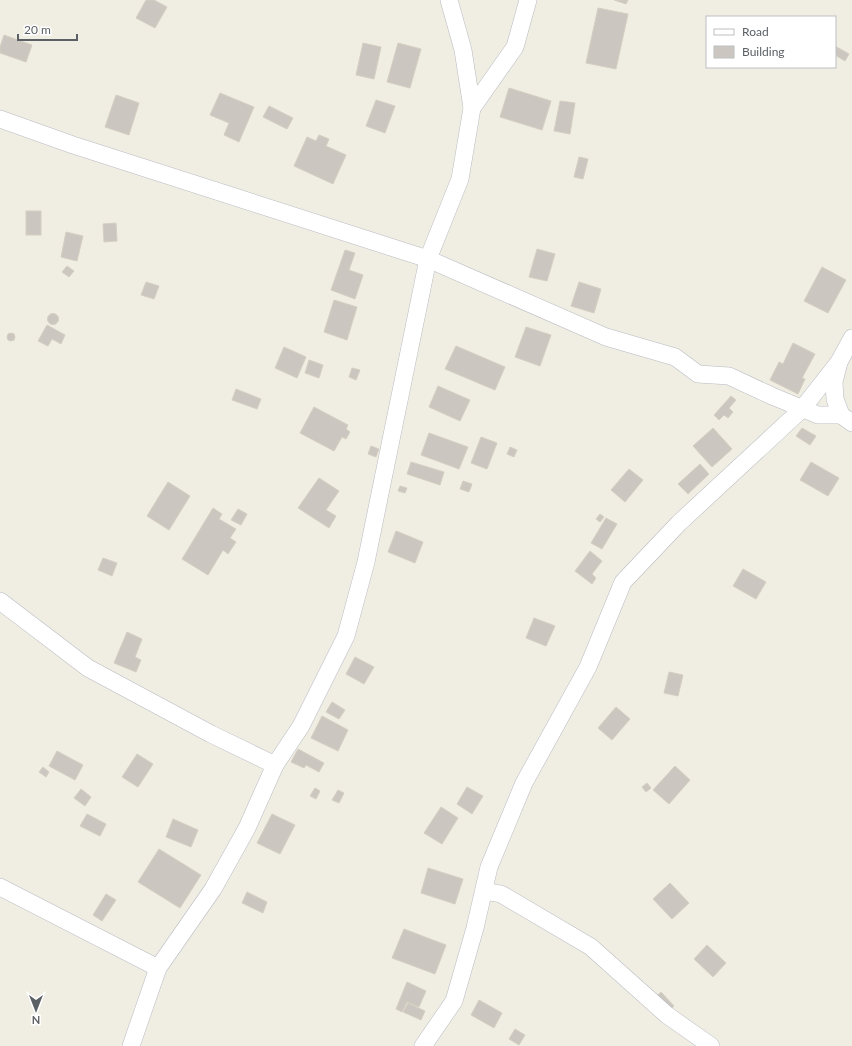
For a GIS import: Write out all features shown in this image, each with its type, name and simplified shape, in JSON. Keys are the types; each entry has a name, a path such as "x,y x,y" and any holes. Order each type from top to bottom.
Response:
{"street":[{"path":"131,1046 158,968 213,889 247,828 275,766 301,726 346,636 366,562 428,259 460,179 472,108 463,50 449,0"},
{"path":"472,108 515,47 528,0"},
{"path":"0,119 80,148 428,259 606,337 674,357 698,374 729,376 818,415 846,419"},
{"path":"423,1046 454,1001 490,868 524,783 588,667 624,582 679,524 802,409 839,362 852,338"},
{"path":"839,362 834,382 835,399 846,419"},
{"path":"0,601 88,668 211,734 275,766"},
{"path":"0,887 158,968"},
{"path":"484,890 501,894 591,947 667,1015 711,1046"}],"building":[{"path":"146,0 154,0 167,7 155,28 136,18"},
{"path":"614,0 628,0 626,4"},
{"path":"598,8 628,14 616,69 586,63"},
{"path":"4,35 32,45 26,62 0,53 0,47"},
{"path":"363,43 381,47 374,79 356,75"},
{"path":"398,43 421,49 410,88 387,82"},
{"path":"836,47 849,54 845,61 836,56"},
{"path":"509,88 551,101 542,130 500,117"},
{"path":"220,93 254,107 239,142 224,135 229,123 210,115"},
{"path":"116,95 139,103 129,135 105,127"},
{"path":"376,100 395,106 385,133 366,126"},
{"path":"560,101 575,103 570,134 554,131"},
{"path":"269,106 293,118 287,129 263,117"},
{"path":"319,135 329,139 326,146 346,155 333,184 294,166 307,137 316,141"},
{"path":"579,157 588,159 583,179 574,177"},
{"path":"26,211 41,211 41,235 26,235"},
{"path":"116,223 117,241 104,242 103,224"},
{"path":"66,232 83,236 77,261 61,257"},
{"path":"537,249 555,254 547,281 529,277"},
{"path":"345,250 355,253 349,270 363,275 355,299 331,290"},
{"path":"67,266 74,271 69,277 62,272"},
{"path":"822,267 846,280 828,313 804,301"},
{"path":"146,282 159,286 154,299 141,295"},
{"path":"579,282 601,289 594,313 571,306"},
{"path":"334,300 357,307 347,340 324,332"},
{"path":"53,313 57,315 59,319 57,323 53,325 49,323 47,319 49,315"},
{"path":"47,325 65,335 61,344 52,339 48,346 38,341"},
{"path":"526,327 551,335 540,366 515,357"},
{"path":"11,333 14,334 14,340 11,341 8,340 7,337 8,334"},
{"path":"793,343 815,354 802,378 805,379 798,394 770,380 779,362 783,364"},
{"path":"456,346 505,367 495,390 445,369"},
{"path":"284,347 306,357 297,378 275,368"},
{"path":"309,360 323,365 319,378 305,373"},
{"path":"352,368 360,370 356,380 349,377"},
{"path":"438,386 470,400 460,421 429,407"},
{"path":"236,389 261,399 257,409 232,400"},
{"path":"731,396 736,400 729,408 733,412 728,418 724,415 719,420 714,415"},
{"path":"314,407 348,425 346,429 350,432 346,439 342,437 334,451 300,433"},
{"path":"713,428 732,449 712,467 693,446"},
{"path":"802,428 816,436 810,445 796,436"},
{"path":"429,433 468,447 459,469 421,455"},
{"path":"481,437 497,443 487,469 471,463"},
{"path":"371,446 379,449 376,457 368,454"},
{"path":"510,447 517,450 514,457 507,454"},
{"path":"411,462 444,472 440,485 407,474"},
{"path":"811,462 839,478 828,496 800,480"},
{"path":"700,464 709,474 688,494 678,484"},
{"path":"629,469 643,480 625,502 611,490"},
{"path":"319,478 339,491 326,510 336,516 329,528 298,508"},
{"path":"463,481 472,484 469,492 460,489"},
{"path":"168,482 190,496 169,530 147,516"},
{"path":"400,486 407,488 405,493 398,491"},
{"path":"213,508 222,514 219,519 236,529 230,538 236,542 228,554 223,550 208,575 182,559"},
{"path":"238,509 247,514 241,525 231,520"},
{"path":"600,514 604,517 600,522 596,519"},
{"path":"606,518 617,524 602,549 591,543"},
{"path":"396,531 423,542 415,563 388,552"},
{"path":"590,551 602,561 592,574 596,578 592,584 575,571"},
{"path":"103,558 117,563 112,576 98,570"},
{"path":"743,569 766,582 756,599 733,586"},
{"path":"534,618 555,626 546,646 526,638"},
{"path":"127,632 142,639 135,657 141,660 136,672 114,663"},
{"path":"355,657 374,667 364,684 346,674"},
{"path":"669,672 683,675 678,696 664,693"},
{"path":"332,702 345,710 339,719 326,712"},
{"path":"616,707 630,719 612,740 598,728"},
{"path":"322,716 348,730 338,751 311,738"},
{"path":"298,749 324,763 319,772 306,765 304,768 291,762"},
{"path":"57,751 83,765 75,780 49,766"},
{"path":"137,754 153,764 138,787 122,777"},
{"path":"675,766 690,780 669,804 653,790"},
{"path":"43,767 49,772 46,777 39,772"},
{"path":"647,783 651,788 646,792 642,787"},
{"path":"467,787 483,796 472,814 457,804"},
{"path":"315,788 320,791 316,799 310,796"},
{"path":"81,789 91,797 85,806 74,798"},
{"path":"338,790 344,793 339,803 332,800"},
{"path":"441,807 458,818 442,844 424,833"},
{"path":"87,814 106,824 100,836 80,826"},
{"path":"272,814 295,825 280,854 257,843"},
{"path":"173,819 198,830 191,847 166,837"},
{"path":"159,849 201,875 180,908 138,882"},
{"path":"428,868 463,879 455,904 421,893"},
{"path":"670,883 689,903 672,919 653,899"},
{"path":"247,892 267,902 263,913 242,903"},
{"path":"106,894 116,900 102,921 93,915"},
{"path":"404,929 446,945 435,974 392,958"},
{"path":"707,945 726,963 713,977 694,959"},
{"path":"407,982 426,991 419,1007 407,1002 402,1012 396,1009"},
{"path":"661,992 674,1006 667,1012 654,999"},
{"path":"479,1000 502,1013 494,1028 471,1015"},
{"path":"408,1003 425,1011 421,1020 403,1012"},
{"path":"515,1029 525,1035 519,1045 509,1039"}]}
